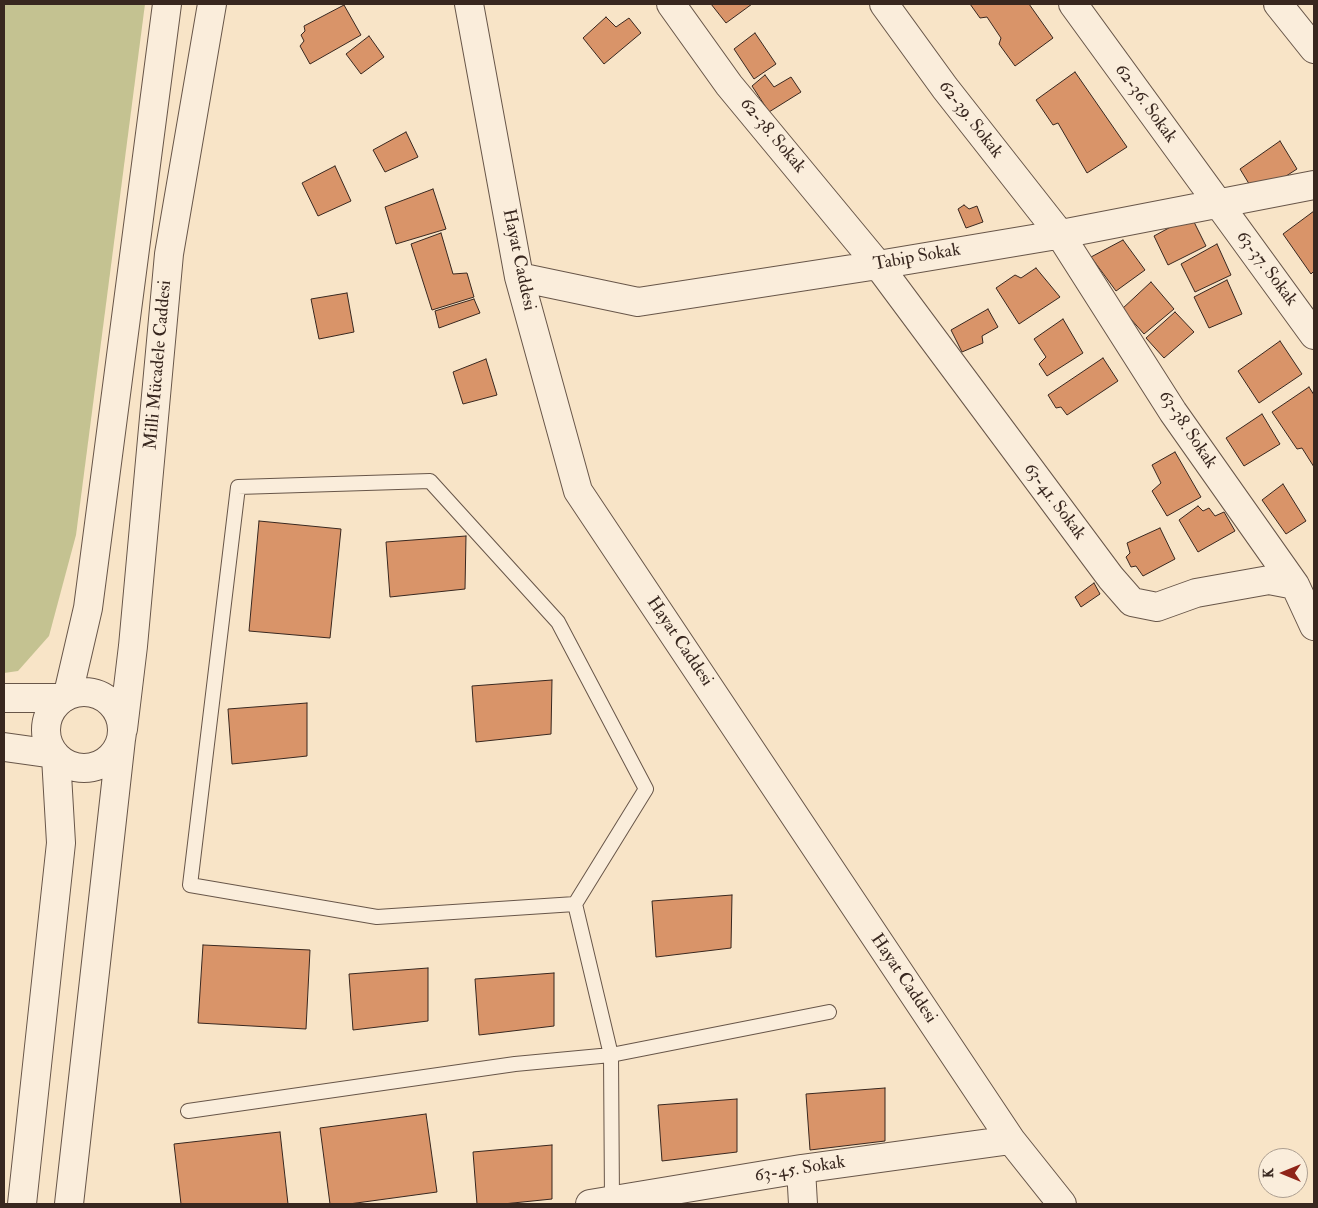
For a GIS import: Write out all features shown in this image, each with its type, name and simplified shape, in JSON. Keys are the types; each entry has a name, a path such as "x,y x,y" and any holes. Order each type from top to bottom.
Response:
{"street":[{"name":"Milli Mücadele Caddesi","path":"65,696 88,608 167,4"},
{"name":"Milli Mücadele Caddesi","path":"69,1204 122,734 134,646 169,254 212,4"},
{"name":"Hayat Caddesi","path":"469,4 519,277 578,492 1011,1140 1062,1204"},
{"name":"62-38. Sokak","path":"671,4 729,85 878,265"},
{"name":"62-39. Sokak","path":"884,4 945,88 1059,233"},
{"name":"62-36. Sokak","path":"1073,4 1218,205"},
{"path":"1278,4 1314,49"},
{"name":"Tabip Sokak","path":"519,277 638,302 878,265 1218,205 1314,185"},
{"name":"63-37. Sokak","path":"1218,205 1314,335"},
{"name":"63-38. Sokak","path":"1059,233 1173,412 1295,585 1314,626"},
{"name":"63-41. Sokak","path":"878,265 1105,570 1132,602 1157,607 1196,593 1269,580 1295,585"},
{"path":"4,698 65,696 79,691 102,695 117,709 122,734 111,758 93,768 72,767 55,755 4,747"},
{"path":"22,1204 60,843 55,755 46,732 46,721 51,710 65,696"},
{"name":"63-45. Sokak","path":"601,1203 802,1169 1011,1140"},
{"path":"802,1169 803,1204"}],"lane":[{"path":"575,904 377,917 190,885 238,487 430,481 558,622 646,788 575,904 611,1055 601,1203"},
{"path":"188,1111 516,1064 611,1055 829,1012"}],"shaded area":[{"path":"4,4 145,4 76,535 49,636 18,671 4,673"}],"building":[{"path":"711,4 752,4 726,23"},
{"path":"970,4 1029,4 1053,38 1015,66 999,44 1001,38 987,17 980,18"},
{"path":"344,5 361,35 310,64 300,46 304,41 301,35 305,31 304,26"},
{"path":"606,17 616,27 629,18 641,33 604,64 583,38"},
{"path":"755,33 776,64 754,79 734,49"},
{"path":"369,36 384,57 361,74 346,54"},
{"path":"1075,72 1127,147 1087,173 1058,123 1053,125 1036,100"},
{"path":"765,75 774,87 791,77 801,92 769,112 752,86"},
{"path":"406,132 418,157 385,172 373,150"},
{"path":"1280,141 1297,169 1269,187 1262,181 1251,187 1240,169"},
{"path":"335,166 351,201 318,216 302,183"},
{"path":"433,189 446,229 396,244 385,207"},
{"path":"964,205 969,209 977,206 983,222 966,228 958,209"},
{"path":"1314,211 1314,271 1311,274 1283,234"},
{"path":"1191,216 1206,246 1168,265 1154,236"},
{"path":"441,233 453,274 467,273 474,297 432,310 411,244"},
{"path":"1123,240 1145,270 1116,291 1091,257"},
{"path":"1217,244 1231,275 1195,292 1181,264"},
{"path":"1036,268 1060,297 1019,324 996,288 1015,275 1021,278"},
{"path":"1227,280 1242,314 1209,328 1194,297"},
{"path":"1151,282 1174,309 1144,334 1122,309"},
{"path":"347,293 354,332 319,339 311,299"},
{"path":"474,299 480,313 439,328 435,311"},
{"path":"988,309 998,327 982,336 983,343 962,352 951,330"},
{"path":"1175,312 1194,332 1164,358 1146,338"},
{"path":"1063,319 1083,353 1047,376 1039,364 1046,357 1034,339"},
{"path":"1280,341 1302,374 1259,403 1238,371"},
{"path":"1103,358 1118,381 1067,415 1061,407 1056,408 1048,395"},
{"path":"486,359 497,395 463,404 453,372"},
{"path":"1309,387 1314,395 1314,467 1302,448 1297,449 1272,412"},
{"path":"1262,414 1280,444 1244,466 1226,438"},
{"path":"1175,452 1201,497 1167,516 1152,491 1161,483 1152,465"},
{"path":"1283,484 1306,521 1286,534 1262,500"},
{"path":"1198,506 1203,511 1209,508 1215,516 1224,512 1235,531 1198,552 1179,520"},
{"path":"259,521 341,529 330,638 249,631"},
{"path":"1160,528 1175,559 1143,576 1136,566 1131,567 1126,557 1130,553 1127,543"},
{"path":"466,536 465,589 390,597 386,542"},
{"path":"1094,583 1100,594 1081,607 1075,597"},
{"path":"552,680 551,734 476,742 472,686"},
{"path":"307,703 307,756 232,764 228,709"},
{"path":"732,895 731,948 656,957 652,901"},
{"path":"203,945 310,950 306,1029 198,1023"},
{"path":"428,968 428,1021 353,1030 349,974"},
{"path":"554,973 554,1026 479,1035 475,979"},
{"path":"885,1088 885,1141 810,1150 806,1094"},
{"path":"737,1099 737,1152 662,1161 658,1105"},
{"path":"426,1114 437,1192 349,1204 330,1204 320,1128"},
{"path":"280,1132 288,1204 181,1204 174,1144"},
{"path":"552,1145 552,1199 503,1204 477,1204 473,1152"}]}
